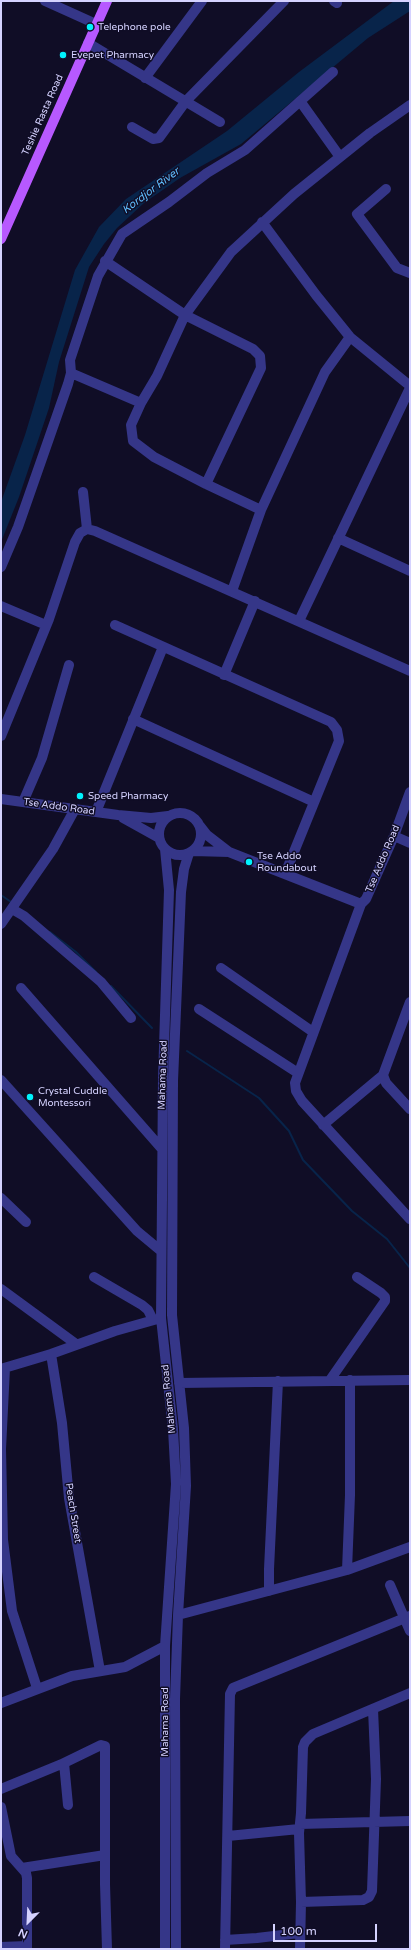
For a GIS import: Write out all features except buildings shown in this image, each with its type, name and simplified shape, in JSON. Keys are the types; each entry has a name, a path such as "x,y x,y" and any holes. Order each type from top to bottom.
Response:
{"main road":[{"name":"Teshie Rasta Road","path":"1,239 107,1"}],"street":[{"path":"45,1 96,24"},
{"path":"145,78 202,1"},
{"path":"132,127 157,139 186,101 284,1"},
{"path":"88,43 220,122"},
{"path":"1,567 18,527 71,373 70,360 98,276 105,261 122,234 169,202 207,173 245,150 333,72"},
{"path":"300,101 340,157"},
{"path":"261,510 206,484 154,456 133,441 130,425 157,376 185,315 231,252 262,222 340,157 370,133 410,105"},
{"path":"386,189 357,214 397,268 410,273"},
{"path":"262,222 316,296 350,336 410,387 299,621"},
{"path":"105,261 185,315 253,349 260,356 261,368 206,484"},
{"path":"232,591 261,510 325,372 350,336"},
{"path":"71,373 141,403"},
{"path":"84,492 87,529"},
{"path":"1,736 46,625 75,542 80,533 87,529 95,531 255,601 410,671"},
{"path":"338,538 410,571"},
{"path":"224,675 255,601"},
{"path":"1,606 46,625"},
{"path":"114,625 331,722 337,730 339,741 285,874"},
{"path":"96,812 163,647"},
{"path":"23,802 42,758 69,665"},
{"path":"133,719 314,802"},
{"name":"Tse Addo Road","path":"200,826 207,835 229,852 361,904 366,899 394,836 410,792"},
{"name":"Tse Addo Road","path":"1,799 118,816 151,818 168,816"},
{"path":"1,924 53,848 75,809"},
{"path":"175,813 190,815 200,826 201,840 191,852 181,855 172,853 165,849 159,838 161,826 168,816 175,813"},
{"name":"Tse Addo Road","path":"118,816 159,838"},
{"path":"394,836 410,843"},
{"name":"Mahama Road","path":"165,849 169,890 162,1149 161,1251 157,1319 173,1429 176,1484 166,1646 165,1949"},
{"name":"Tse Addo Road","path":"191,852 229,852"},
{"name":"Mahama Road","path":"176,1949 175,1699 178,1615 186,1486 186,1458 180,1383 172,1315 173,1081 181,892 184,869 191,852"},
{"path":"361,904 298,1074 295,1083 296,1091 302,1101 323,1125 410,1219"},
{"path":"12,908 24,916 101,982 131,1018"},
{"path":"221,968 313,1032"},
{"path":"21,988 162,1149"},
{"path":"323,1125 383,1075 410,1002"},
{"path":"200,1009 298,1074"},
{"path":"383,1075 386,1083 410,1109"},
{"path":"1,1080 137,1231 161,1251"},
{"path":"1,1198 26,1222"},
{"path":"37,1688 12,1611 2,1541 1,1450 3,1369 51,1354 76,1344 157,1319 142,1305 94,1277"},
{"path":"330,1380 385,1301 385,1298 381,1293 356,1277"},
{"path":"1,1289 76,1344"},
{"name":"Peach Street","path":"51,1354 62,1423 70,1498 100,1671"},
{"path":"347,1570 350,1495 350,1380"},
{"path":"180,1383 410,1380"},
{"path":"270,1591 269,1569 278,1381"},
{"path":"178,1615 347,1570 410,1547"},
{"path":"390,1585 407,1617 410,1631"},
{"path":"299,1933 257,1938 225,1944 230,1694 233,1688 407,1617"},
{"path":"1,1703 37,1688 72,1676 125,1667 166,1646"},
{"path":"300,1949 299,1933 301,1902 299,1826 302,1754 305,1742 313,1734 410,1693"},
{"path":"301,1902 363,1900 369,1897 374,1884 373,1822 376,1779 372,1709"},
{"path":"1,1789 64,1763 101,1745 105,1746 107,1949"},
{"path":"64,1763 68,1805"},
{"path":"1,1807 10,1852 14,1860 22,1868 27,1878 27,1948 1,1947"},
{"path":"228,1836 299,1826 410,1821"},
{"path":"22,1868 105,1855"}],"water":[{"name":"Kordjor River","path":"394,1 410,1 410,11 368,38 241,144 180,178 144,203 117,228 104,244 89,267 59,362 49,408 19,497 1,542 1,502 25,435 75,270 99,227 126,199 227,131 299,72"}],"waterway":[{"path":"1,895 11,902"},
{"path":"50,932 76,952 96,972"},
{"path":"111,986 152,1028"},
{"path":"187,1051 259,1098 289,1131 303,1160 352,1211 387,1239 410,1268"}],"place":[{"name":"Telephone pole","path":"90,27"},
{"name":"Evepet Pharmacy","path":"63,55"},
{"name":"Speed Pharmacy","path":"80,796"},
{"name":"Tse Addo Roundabout","path":"249,862"},
{"name":"Crystal Cuddle Montessori","path":"30,1097"}]}
